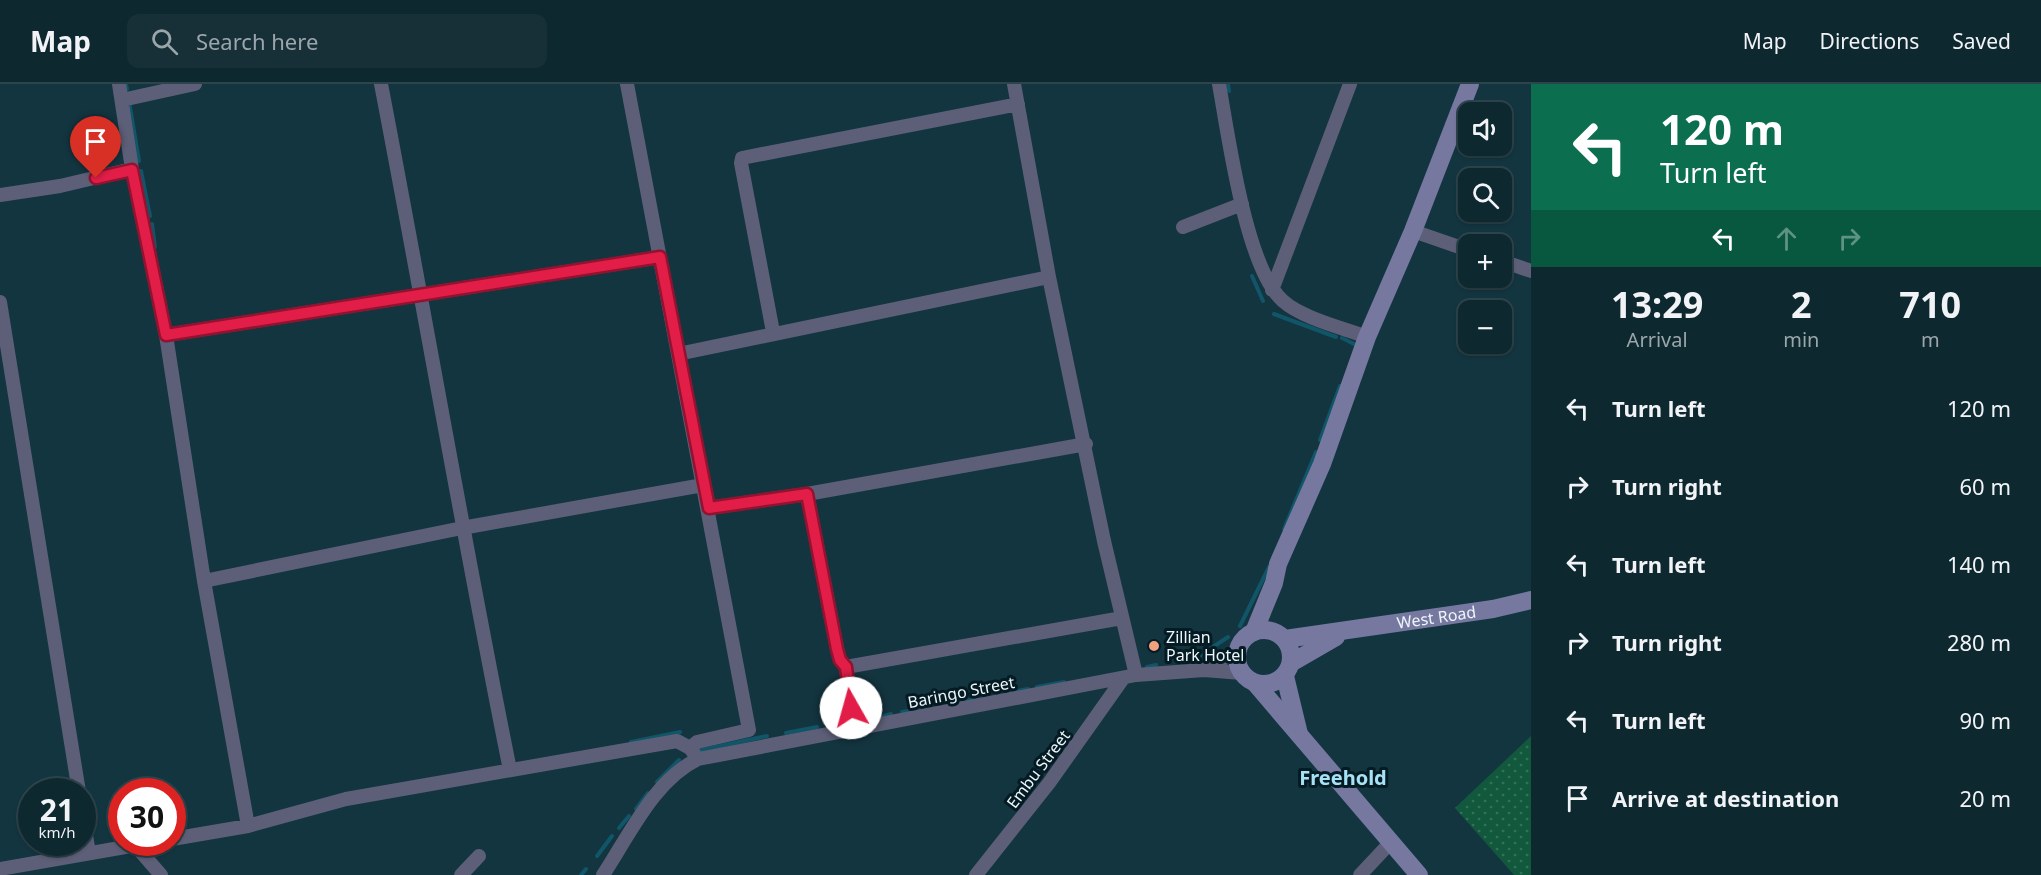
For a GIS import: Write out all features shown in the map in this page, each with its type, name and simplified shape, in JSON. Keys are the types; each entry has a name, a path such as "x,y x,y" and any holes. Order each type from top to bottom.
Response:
{"street":[{"path":"119,84 132,170 166,335 204,581 248,826"},
{"path":"122,100 195,84"},
{"path":"381,84 462,528 510,770"},
{"path":"186,837 248,826 346,800 510,770 645,749 677,741 694,754 697,742 749,730 709,508 627,84"},
{"path":"1014,84 1049,277 1136,675"},
{"path":"1219,84 1242,204 1272,290 1286,304 1300,311 1367,337"},
{"path":"1272,290 1350,84"},
{"path":"1419,875 1248,678 1237,659 1237,651 1243,639 1254,632 1271,590 1278,564 1322,464 1367,337 1413,231 1470,84"},
{"path":"773,332 741,163 742,158 1018,104"},
{"path":"0,195 60,186 132,170"},
{"path":"1183,227 1242,204"},
{"path":"1413,231 1458,247"},
{"path":"166,335 660,257"},
{"path":"1512,264 1531,271"},
{"path":"678,354 773,332 1049,277"},
{"path":"0,302 77,778"},
{"path":"709,508 807,494 1086,444"},
{"path":"204,581 462,528 703,485"},
{"path":"807,494 837,649 840,660 846,667 854,729"},
{"path":"1271,590 1280,636 1291,650 1288,669 1300,738"},
{"name":"West Road","path":"1280,636 1342,633 1531,600"},
{"path":"846,667 1122,618"},
{"path":"1254,632 1280,636"},
{"name":"West Road","path":"1288,669 1342,633"},
{"name":"Baringo Street","path":"1204,670 1237,651"},
{"path":"1248,678 1271,684 1288,669"},
{"name":"Baringo Street","path":"603,875 660,790 694,754 854,729 1122,680 1136,675 1204,670 1248,678"},
{"name":"Embu Street","path":"976,875 1049,783 1122,680"},
{"path":"1360,875 1391,842"},
{"path":"0,869 72,856"},
{"path":"149,856 161,875"},
{"path":"461,875 479,856"}],"green space":[{"path":"1531,736 1531,875 1514,875 1455,808"}],"waterway":[{"path":"126,84 127,89"},
{"path":"1228,84 1229,91"},
{"path":"129,101 139,161"},
{"path":"141,171 150,216"},
{"path":"152,224 155,247"},
{"path":"1252,276 1263,301"},
{"path":"1274,314 1336,337"},
{"path":"1342,338 1356,345"},
{"path":"1320,440 1340,386"},
{"path":"1284,529 1316,452"},
{"path":"1240,626 1269,567"},
{"path":"1180,661 1198,657 1228,637"},
{"path":"1147,667 1156,665"},
{"path":"1037,687 1064,682"},
{"path":"1017,691 1028,689"},
{"path":"957,702 977,699"},
{"path":"902,712 926,708"},
{"path":"876,718 891,714"},
{"path":"829,725 845,723"},
{"path":"786,733 817,727"},
{"path":"631,742 680,732"},
{"path":"697,751 767,736"},
{"path":"657,782 679,760"},
{"path":"636,809 648,793"},
{"path":"619,828 629,816"},
{"path":"597,856 612,836"},
{"path":"581,875 586,869"}],"place":[{"name":"Zillian Park Hotel","path":"1154,646"}],"district":[{"name":"Freehold","path":"1343,778"}],"route":[{"path":"96,178 132,170 166,335 660,257 709,508 807,494 837,649 840,660 846,667 851,708"}]}
